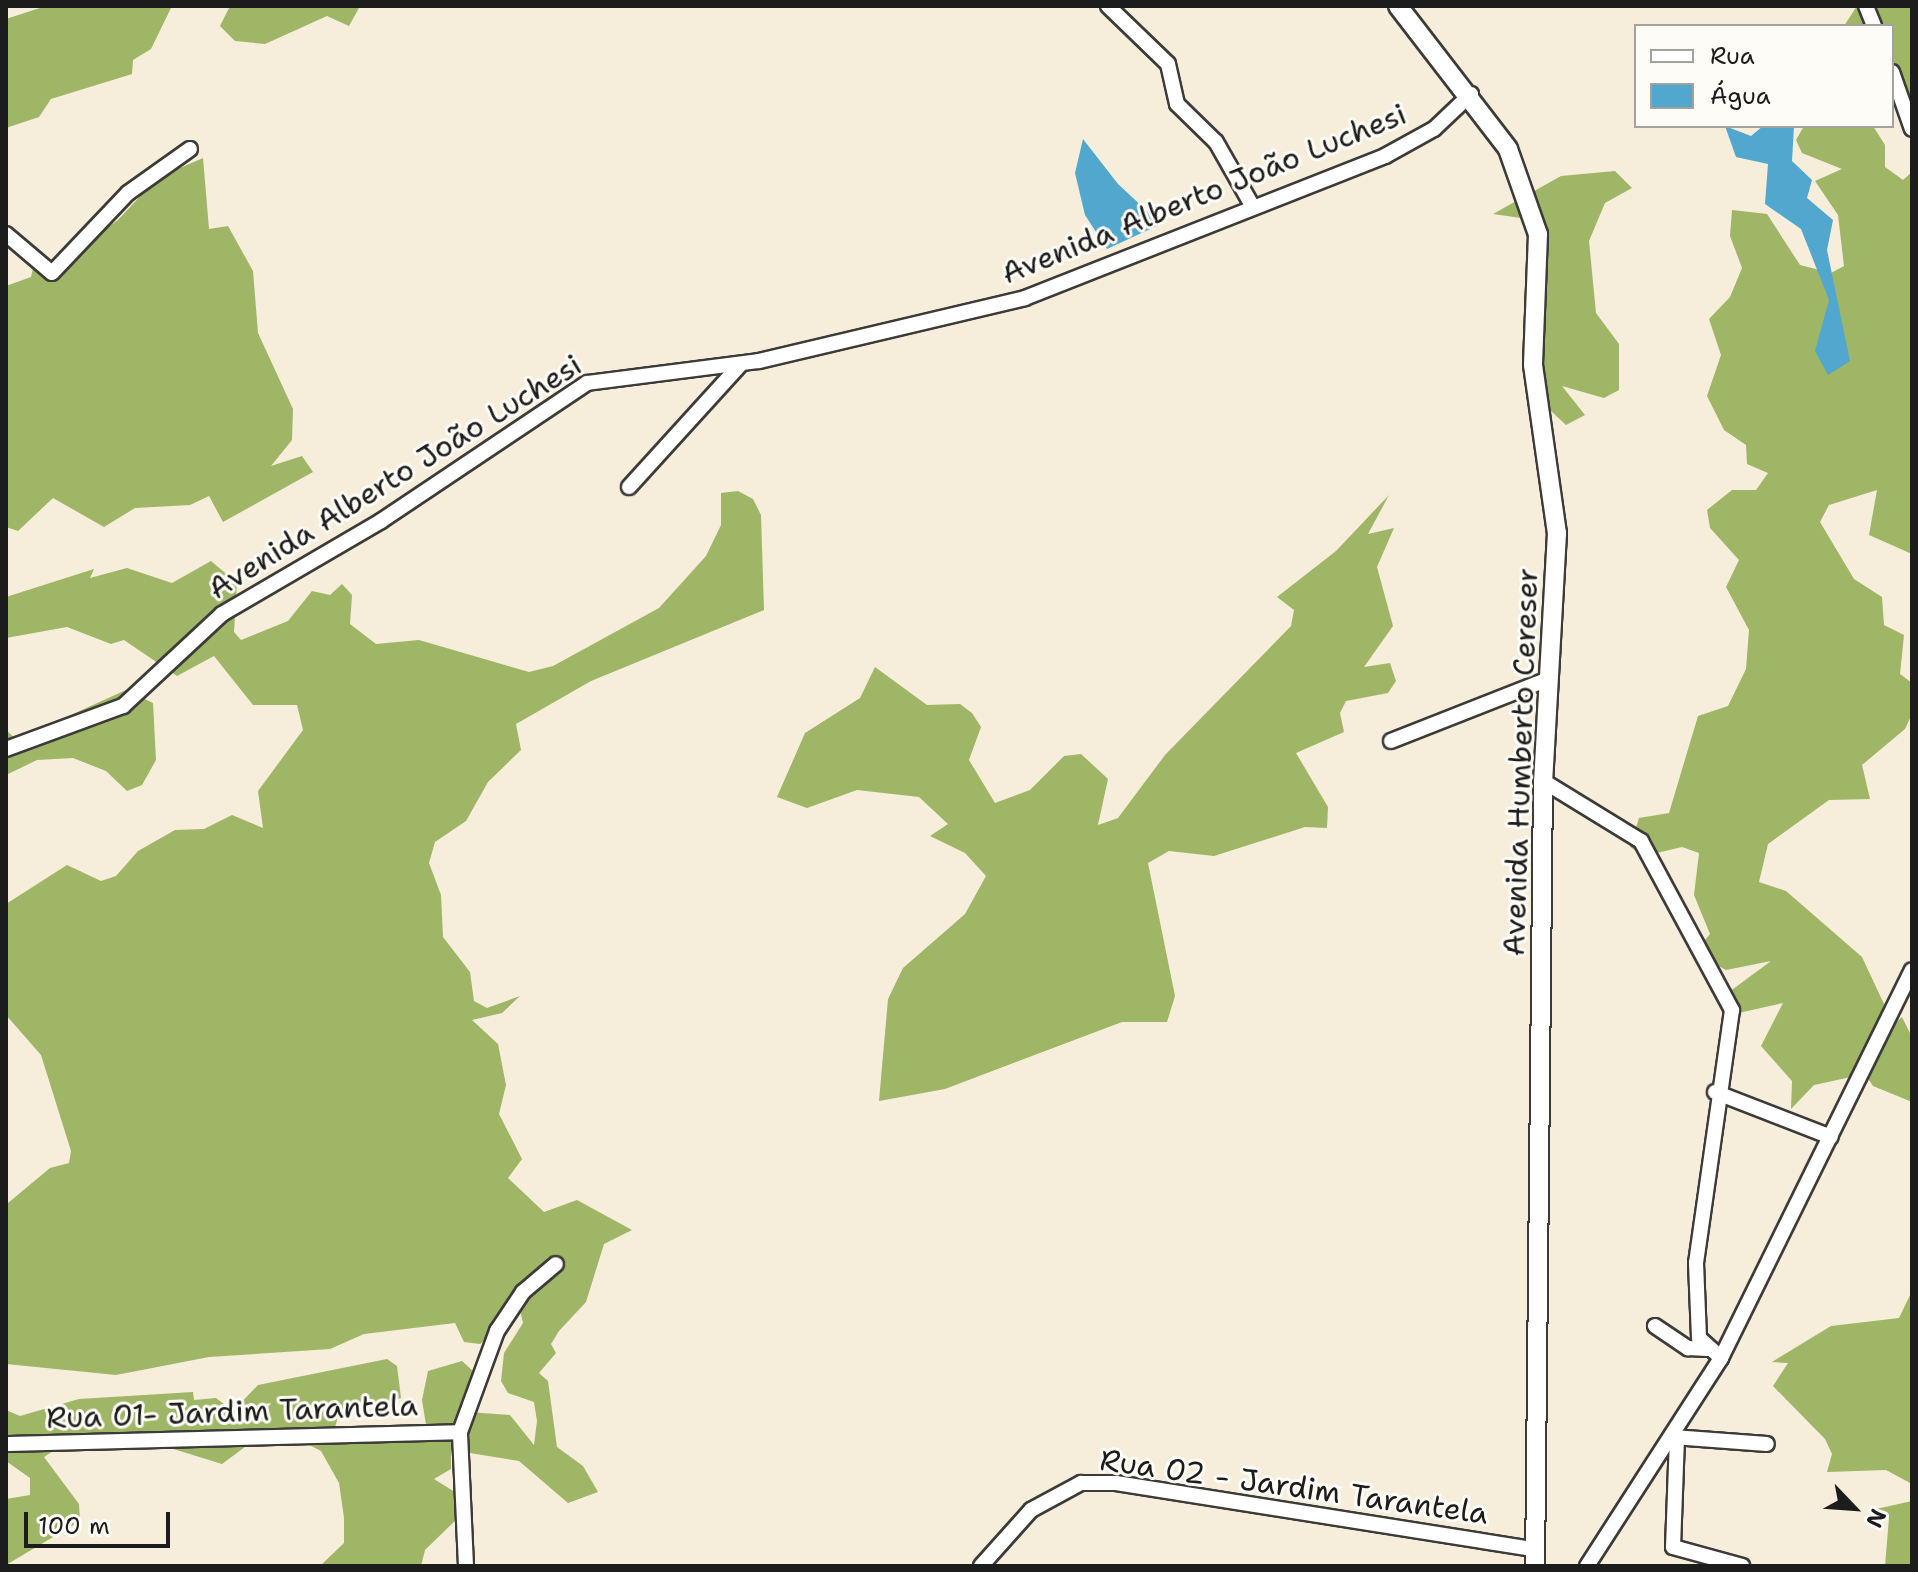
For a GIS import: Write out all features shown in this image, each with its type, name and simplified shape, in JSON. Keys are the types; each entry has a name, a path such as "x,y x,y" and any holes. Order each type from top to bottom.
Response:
{"main road":[{"name":"Avenida Humberto Cereser","path":"1398,6 1471,94 1519,169 1538,234 1533,365 1557,533 1543,781 1535,1558"}],"street":[{"path":"1108,6 1168,64 1177,104 1216,142 1253,207"},
{"path":"1894,78 1912,129"},
{"name":"Avenida Alberto João Luchesi","path":"6,749 123,706 194,634 587,383 741,364 1025,298 1385,156 1434,129 1471,94"},
{"path":"6,234 52,273 128,193 190,149"},
{"path":"629,487 741,364"},
{"path":"1391,741 1548,679"},
{"path":"1543,781 1629,830 1659,868 1732,1010 1733,1042 1715,1092 1696,1263 1697,1328 1707,1349"},
{"path":"1587,1566 1675,1438 1721,1358 1912,970"},
{"path":"1715,1092 1831,1137"},
{"path":"466,1566 460,1432 497,1331 523,1292 556,1264"},
{"path":"1655,1326 1688,1348 1707,1349 1721,1358"},
{"name":"Rua 01- Jardim Tarantela","path":"6,1444 460,1432"},
{"path":"1675,1438 1767,1444"},
{"path":"1675,1438 1673,1547 1742,1566"},
{"name":"Rua 02 - Jardim Tarantela","path":"981,1566 1031,1510 1081,1483 1535,1558"}],"green space":[{"path":"46,6 172,6 151,49 133,60 132,74 51,99 39,117 6,128 6,19"},
{"path":"230,6 360,6 349,26 327,16 265,44 235,41 220,26"},
{"path":"1857,6 1912,6 1912,118 1894,74 1894,24 1845,24"},
{"path":"1803,128 1874,128 1885,145 1885,167 1903,180 1912,172 1912,554 1869,535 1877,490 1829,505 1820,522 1854,579 1882,597 1884,625 1904,635 1900,674 1912,683 1912,714 1905,729 1862,765 1870,799 1829,800 1768,844 1759,882 1786,891 1862,957 1884,1004 1882,1036 1902,1017 1912,1037 1912,1102 1873,1086 1865,1074 1814,1085 1791,1109 1792,1081 1761,1046 1783,1003 1734,1014 1725,995 1771,961 1726,970 1706,959 1699,947 1710,934 1694,895 1699,853 1682,847 1644,856 1630,847 1639,818 1669,813 1698,716 1728,706 1746,669 1749,630 1726,587 1739,560 1710,528 1707,510 1732,490 1756,490 1768,473 1747,464 1746,445 1724,430 1707,396 1721,355 1709,319 1730,297 1742,268 1730,236 1732,210 1767,214 1800,265 1831,273 1844,266 1838,215 1815,181 1842,169 1802,153 1796,140"},
{"path":"203,158 209,229 228,226 253,271 258,333 293,409 292,440 271,466 302,456 313,472 223,522 209,496 190,505 135,508 104,527 53,498 18,531 6,527 6,286 31,277 33,268 47,270 118,220 157,178"},
{"path":"1615,171 1632,188 1605,203 1589,241 1596,313 1619,344 1619,390 1604,398 1562,386 1585,415 1566,425 1551,411 1540,377 1536,242 1521,218 1493,214 1561,176"},
{"path":"738,491 753,499 761,515 764,610 591,681 516,724 521,750 488,782 466,821 435,842 429,863 441,895 443,937 470,972 474,1001 487,1008 520,996 502,1013 472,1020 498,1044 506,1085 499,1114 522,1159 508,1178 544,1212 577,1200 632,1230 604,1244 586,1302 559,1331 551,1344 556,1353 539,1373 548,1381 557,1447 583,1466 598,1492 568,1503 519,1461 451,1450 451,1469 434,1479 458,1494 459,1517 425,1550 421,1566 320,1566 344,1543 339,1483 321,1451 302,1441 257,1438 222,1464 154,1443 133,1449 127,1438 107,1434 72,1439 44,1457 79,1504 80,1521 6,1565 6,1499 30,1495 30,1478 6,1461 6,1410 20,1416 79,1399 193,1392 194,1400 216,1398 233,1411 258,1385 387,1359 397,1366 401,1398 338,1417 333,1434 427,1431 422,1400 428,1371 462,1361 474,1372 468,1412 510,1415 534,1445 537,1421 534,1402 508,1393 501,1381 504,1353 523,1323 520,1310 480,1344 464,1342 455,1323 364,1334 330,1349 209,1357 116,1375 6,1364 8,1203 50,1168 69,1163 71,1151 41,1055 6,1015 6,904 67,865 101,881 116,876 138,851 175,830 204,829 232,815 263,828 258,791 303,730 297,705 253,705 214,656 177,676 124,640 111,644 67,627 6,638 6,597 94,569 90,578 127,568 172,583 211,561 237,583 234,632 241,640 288,621 312,591 330,595 342,584 352,595 350,624 376,644 419,640 529,672 553,666 659,608 706,556 721,525 721,493"},
{"path":"1389,495 1368,534 1394,528 1377,567 1393,626 1364,667 1390,663 1396,681 1388,693 1346,701 1340,713 1344,732 1296,753 1328,807 1327,828 1305,827 1214,856 1169,851 1148,863 1175,996 1167,1022 1122,1022 945,1089 879,1101 888,999 903,968 965,914 986,876 965,853 930,836 948,824 919,797 857,790 807,808 777,797 805,733 860,698 875,667 927,705 960,704 972,713 981,727 969,760 995,803 1030,790 1064,756 1081,754 1108,779 1098,825 1118,818 1165,755 1291,626 1294,610 1277,597 1336,551"},
{"path":"126,690 153,703 156,760 142,785 127,791 106,771 73,758 37,760 6,775 6,730 24,747 64,718"},
{"path":"1912,1291 1912,1484 1886,1470 1827,1472 1832,1454 1825,1439 1773,1386 1788,1363 1772,1362 1831,1326 1899,1318"},
{"path":"1912,1501 1912,1566 1885,1566 1889,1518 1876,1509"}],"water":[{"path":"1726,128 1751,136 1761,128 1794,128 1792,161 1812,180 1807,198 1833,220 1827,250 1850,361 1828,375 1815,351 1829,300 1801,229 1765,204 1768,164 1736,157"},
{"path":"1083,139 1118,184 1161,224 1107,249 1085,215 1075,173"}]}
